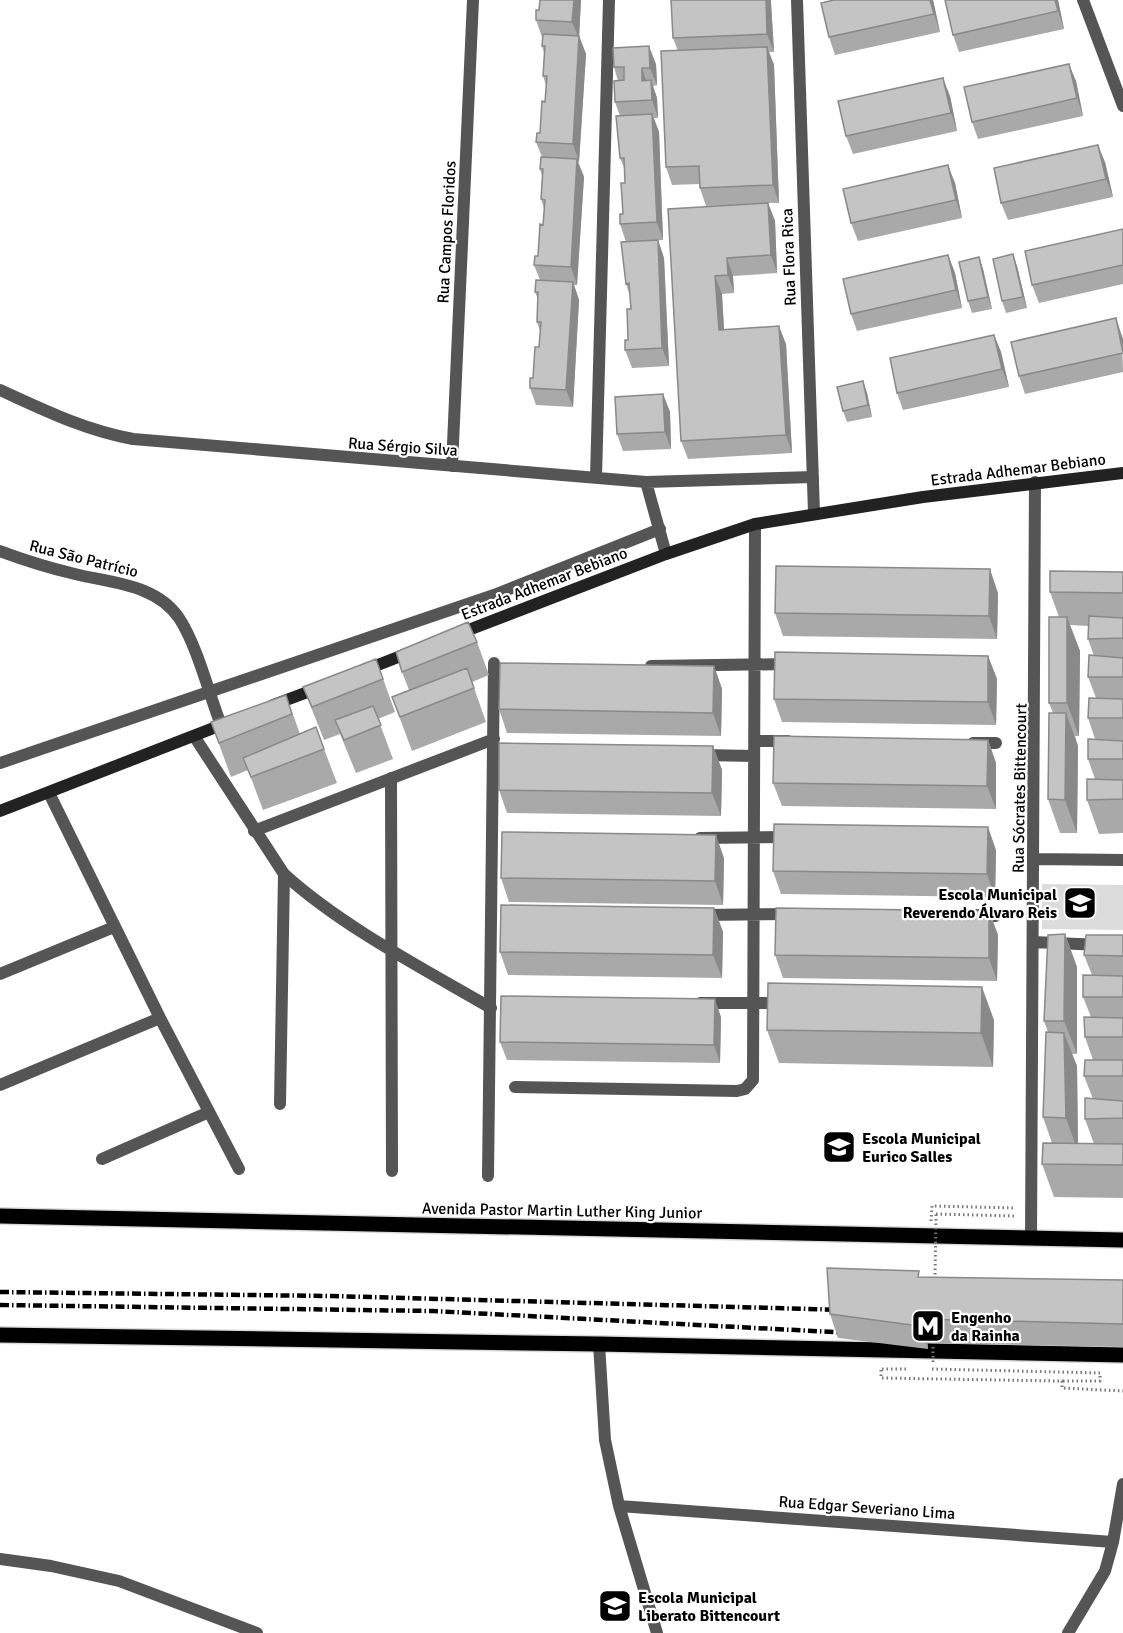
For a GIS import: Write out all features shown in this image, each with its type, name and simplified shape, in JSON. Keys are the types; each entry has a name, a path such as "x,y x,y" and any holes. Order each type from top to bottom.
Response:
{"main road":[{"name":"Estrada Adhemar Bebiano","path":"444,640 666,554 755,524 814,513 1035,482 1123,473"},
{"path":"355,674 421,648"},
{"path":"266,708 332,682"},
{"path":"1,808 49,793 243,717"},
{"name":"Avenida Pastor Martin Luther King Junior","path":"0,1216 1123,1240"},
{"path":"0,1335 1123,1355"}],"street":[{"name":"Rua Campos Floridos","path":"452,466 473,0"},
{"path":"596,477 609,0"},
{"name":"Rua Flora Rica","path":"797,0 814,513"},
{"path":"1083,0 1123,106"},
{"name":"Rua Sérgio Silva","path":"0,390 57,418 100,433 133,439 646,482 813,477"},
{"path":"646,482 666,554"},
{"name":"Rua Sócrates Bittencourt","path":"1031,1238 1035,859 1035,482"},
{"path":"515,1087 744,1089 753,1080 755,524"},
{"name":"Estrada Adhemar Bebiano","path":"0,764 494,595 660,529"},
{"name":"Rua São Patrício","path":"0,552 75,574 136,588 165,602 179,618 221,725"},
{"path":"488,1176 495,663"},
{"path":"639,666 800,664"},
{"path":"194,736 284,874 300,888 393,951 491,1008"},
{"path":"254,831 494,739"},
{"path":"754,741 800,741"},
{"path":"962,743 996,743"},
{"path":"685,755 754,756"},
{"path":"391,778 393,1171"},
{"path":"49,793 160,1018 240,1169"},
{"path":"685,837 803,837"},
{"path":"1035,859 1123,860"},
{"path":"280,1104 284,874"},
{"path":"685,915 803,915"},
{"path":"959,915 995,916"},
{"path":"0,974 114,927"},
{"path":"1033,942 1123,946"},
{"path":"685,1002 791,1004"},
{"path":"0,1085 160,1018"},
{"path":"102,1159 209,1112"},
{"path":"599,1344 605,1440 619,1506 657,1633"},
{"path":"1068,1633 1105,1571 1113,1542 1123,1484"},
{"name":"Rua Edgar Severiano Lima","path":"619,1506 1113,1542"},
{"path":"0,1559 51,1566 119,1581 257,1633"}],"path":[{"path":"930,1237 932,1206 1026,1208"},
{"path":"935,1282 936,1214 1025,1216"},
{"path":"933,1339 933,1362"},
{"path":"881,1370 881,1378 1100,1381 1100,1373 932,1369"},
{"path":"1062,1381 1062,1389 1123,1391"}],"shaded area":[{"name":"Escola Municipal Reverendo Álvaro Reis","path":"1042,884 1123,885 1123,930 1042,929"}],"building":[{"path":"540,0 574,0 572,22 536,20 536,10 539,10"},
{"path":"671,0 766,0 767,34 673,38"},
{"path":"834,0 930,0 934,14 829,37 821,3"},
{"path":"945,0 1055,0 1058,11 953,35"},
{"path":"543,34 579,36 573,144 536,142 537,133 540,133 542,101 545,102 547,76 543,76 545,46 542,46"},
{"path":"649,46 650,68 642,68 642,81 651,80 652,100 615,102 614,81 624,80 624,67 614,67 613,48"},
{"path":"767,47 773,185 700,188 699,166 666,167 661,51"},
{"path":"1069,64 1077,98 972,122 964,87"},
{"path":"943,78 951,113 846,136 838,101"},
{"path":"652,114 657,222 620,224 620,214 623,214 621,183 625,183 624,158 620,158 616,116"},
{"path":"1098,145 1106,179 1001,203 994,168"},
{"path":"541,157 577,159 571,267 534,265 535,256 538,256 540,224 543,225 545,200 541,199 543,169 540,169"},
{"path":"948,165 956,200 851,223 843,189"},
{"path":"768,203 771,255 727,258 728,275 715,276 719,330 779,326 786,435 681,441 668,209"},
{"path":"1123,229 1123,265 1032,285 1025,251"},
{"path":"658,240 662,348 625,350 625,340 628,340 627,309 631,309 629,283 626,284 621,242"},
{"path":"1013,254 1023,297 1002,301 993,259"},
{"path":"948,255 956,290 851,314 843,279"},
{"path":"979,257 988,297 968,301 959,262"},
{"path":"536,280 573,282 566,390 530,388 535,347 539,347 541,322 537,322"},
{"path":"1116,318 1123,353 1019,376 1011,342"},
{"path":"994,335 1002,369 897,393 890,358"},
{"path":"863,381 868,405 843,411 837,387"},
{"path":"663,394 665,432 617,434 615,397"},
{"path":"776,566 990,569 989,616 775,613"},
{"path":"1050,571 1123,572 1123,593 1050,592"},
{"path":"1089,616 1123,618 1123,638 1088,639"},
{"path":"1049,617 1067,617 1067,703 1049,703"},
{"path":"468,622 477,642 402,672 396,652"},
{"path":"775,652 988,656 988,702 774,699"},
{"path":"1089,655 1123,658 1123,677 1088,677"},
{"path":"376,659 383,679 312,707 303,687"},
{"path":"500,663 714,666 713,713 499,709"},
{"path":"467,668 474,688 400,717 392,697"},
{"path":"286,695 292,714 219,743 211,722"},
{"path":"1089,698 1123,699 1123,718 1088,718"},
{"path":"373,706 381,725 344,740 335,720"},
{"path":"1049,713 1066,713 1065,800 1048,799"},
{"path":"316,727 324,749 251,777 243,758"},
{"path":"774,736 988,740 987,786 773,783"},
{"path":"1088,739 1123,741 1123,759 1088,759"},
{"path":"499,743 713,746 712,793 499,790"},
{"path":"1087,779 1123,780 1123,799 1087,800"},
{"path":"774,824 988,827 987,874 773,871"},
{"path":"502,832 716,835 715,881 501,878"},
{"path":"501,905 714,908 713,955 500,952"},
{"path":"776,908 989,911 989,958 775,955"},
{"path":"1065,934 1064,1021 1044,1021 1048,935"},
{"path":"1086,935 1123,935 1123,956 1084,955"},
{"path":"1083,975 1123,976 1123,997 1083,997"},
{"path":"768,983 982,987 981,1033 767,1030"},
{"path":"501,996 715,999 714,1045 500,1042"},
{"path":"1084,1017 1123,1018 1123,1037 1085,1037"},
{"path":"1046,1032 1064,1033 1066,1118 1043,1117"},
{"path":"1085,1060 1123,1060 1123,1076 1084,1076"},
{"path":"1085,1098 1123,1101 1123,1118 1085,1119"},
{"path":"1043,1143 1123,1144 1123,1165 1042,1164"},
{"path":"827,1268 919,1271 918,1277 1123,1280 1123,1324 920,1319 919,1326 830,1314"}],"railway":[{"path":"0,1292 332,1296 847,1310"},
{"path":"0,1305 433,1311 851,1333"}],"place":[{"name":"Escola Municipal Reverendo Álvaro Reis","path":"1080,903"},
{"name":"Escola Municipal Eurico Salles","path":"839,1147"},
{"name":"Engenho da Rainha","path":"928,1326"},
{"name":"Escola Municipal Liberato Bittencourt","path":"615,1606"}]}
